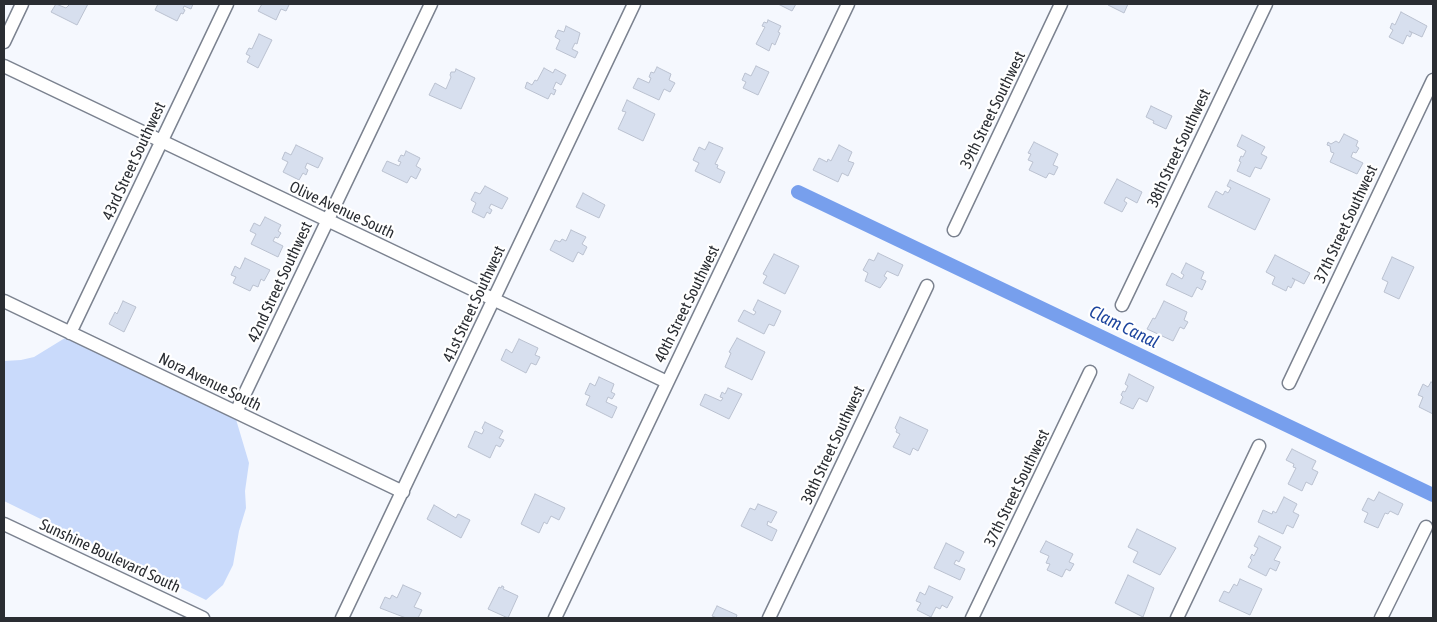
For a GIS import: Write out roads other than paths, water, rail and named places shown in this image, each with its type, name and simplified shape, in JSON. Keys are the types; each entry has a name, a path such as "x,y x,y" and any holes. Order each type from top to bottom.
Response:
{"street":[{"path":"4,42 22,4"},
{"name":"43rd Street Southwest","path":"70,333 227,4"},
{"name":"42nd Street Southwest","path":"236,412 431,4"},
{"name":"41st Street Southwest","path":"342,618 634,4"},
{"name":"40th Street Southwest","path":"555,618 848,4"},
{"name":"39th Street Southwest","path":"954,230 1061,4"},
{"name":"38th Street Southwest","path":"1122,305 1266,4"},
{"name":"Olive Avenue South","path":"4,66 667,382"},
{"name":"37th Street Southwest","path":"1289,383 1433,80"},
{"name":"38th Street Southwest","path":"769,618 927,286"},
{"name":"Nora Avenue South","path":"4,301 403,492"},
{"name":"37th Street Southwest","path":"972,618 1090,372"},
{"path":"1177,618 1259,446"},
{"name":"Sunshine Boulevard South","path":"4,524 203,618"},
{"path":"1381,618 1426,527"}],"waterway":[{"name":"Clam Canal","path":"798,192 1433,495"}]}
